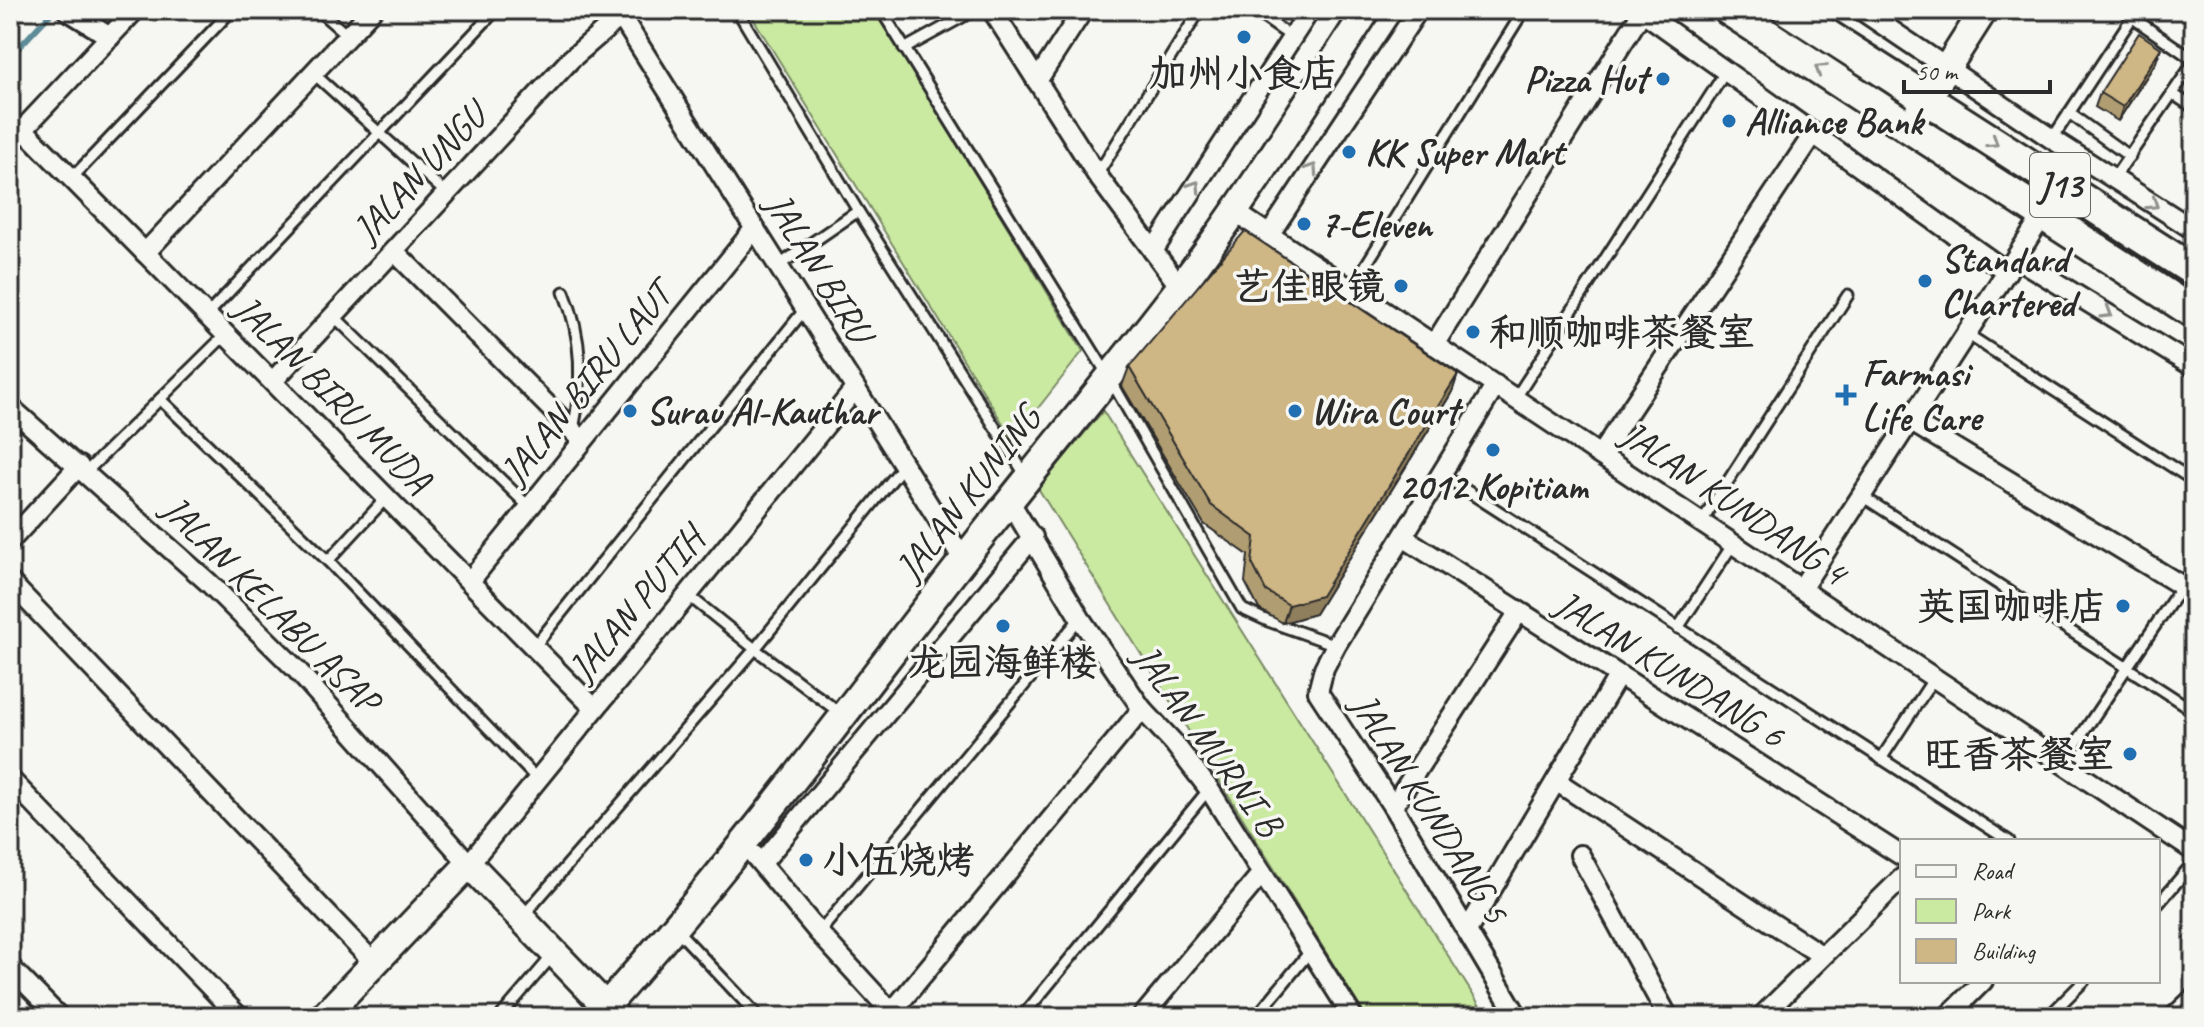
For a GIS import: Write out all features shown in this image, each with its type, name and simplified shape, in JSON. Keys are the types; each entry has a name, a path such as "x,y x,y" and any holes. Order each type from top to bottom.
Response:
{"main road":[{"name":"J13","path":"1729,10 2194,313"},
{"name":"J13","path":"1788,10 2194,271"}],"street":[{"path":"10,143 135,10"},
{"path":"145,253 372,10"},
{"path":"992,10 1097,175 1180,287"},
{"path":"1037,81 1083,10"},
{"path":"1153,251 1310,10"},
{"name":"JALAN KUNING","path":"611,1011 675,929 753,854 843,715 1180,287 1235,212 1367,10"},
{"path":"1269,235 1418,10"},
{"path":"1861,10 2194,230"},
{"path":"1909,127 1984,10"},
{"path":"1434,345 1641,11 1814,133 2012,265 2194,367"},
{"name":"JALAN UNGU","path":"273,381 571,59 623,12"},
{"name":"JALAN BIRU","path":"623,12 778,266 963,559"},
{"path":"72,13 110,37"},
{"name":"JALAN BIRU MUDA","path":"23,129 594,708"},
{"path":"1600,455 1814,133"},
{"name":"JALAN KUNDANG 4","path":"1235,212 2194,851"},
{"path":"1801,589 2044,214"},
{"name":"JALAN BIRU LAUT","path":"470,581 529,507 578,435 755,228"},
{"path":"394,251 578,435"},
{"name":"JALAN KUNDANG 5","path":"1496,385 1336,645 1324,668 1318,692 1393,807 1518,1017"},
{"name":"JALAN PUTIH","path":"469,864 855,389"},
{"name":"JALAN KELABU ASAP","path":"10,407 209,583 297,670 469,864"},
{"path":"1910,421 2188,590"},
{"path":"10,541 82,469"},
{"name":"JALAN MURNI B","path":"1010,502 1080,618 1142,709 1173,742 1209,789 1353,1017"},
{"path":"1033,537 753,854 894,1015 1142,709"},
{"name":"JALAN KUNDANG 6","path":"1403,537 1900,855"},
{"path":"10,582 374,963"},
{"path":"1393,807 1518,613"},
{"path":"1467,931 1618,676"},
{"path":"10,779 239,1017"},
{"path":"1556,781 1821,955"},
{"path":"1580,855 1668,1017"},
{"path":"323,1017 469,864 611,1011"},
{"path":"1142,1017 1262,873"},
{"path":"1761,1017 1900,880"},
{"path":"10,967 59,1017"},
{"path":"1947,1017 1981,983"},
{"path":"2174,1017 2194,998"}],"lane":[{"path":"72,178 232,10"},
{"path":"318,10 348,36"},
{"path":"207,315 496,10"},
{"path":"737,10 858,211 1027,479"},
{"path":"881,10 1109,377 1242,609 1336,645"},
{"path":"904,49 975,10"},
{"path":"1097,175 1200,10"},
{"path":"1253,10 1292,37"},
{"path":"1351,289 1524,10"},
{"path":"2052,139 2135,14 2194,61 2114,178"},
{"path":"1515,399 1726,71"},
{"path":"313,73 447,194"},
{"path":"2173,94 2194,108"},
{"path":"2069,113 2130,157"},
{"path":"778,266 858,211"},
{"path":"564,292 573,315 581,358 578,435"},
{"path":"1701,523 1848,295"},
{"path":"534,647 805,309"},
{"path":"333,315 529,507"},
{"path":"82,469 226,334"},
{"path":"1967,334 2194,481"},
{"path":"160,399 328,561 536,778"},
{"path":"522,918 755,649 904,465"},
{"path":"1441,474 2006,839"},
{"path":"1862,496 2194,711"},
{"path":"328,561 387,497"},
{"path":"1678,628 1733,544"},
{"path":"2062,764 2127,667 2188,590 2194,568"},
{"path":"688,595 843,715"},
{"path":"819,933 1080,618"},
{"path":"1881,759 1934,678"},
{"path":"1022,1017 1209,789"},
{"path":"2160,902 2194,862"},
{"path":"675,929 759,1017"},
{"path":"1256,1017 1312,949"},
{"path":"500,1017 555,953"},
{"path":"2048,1017 2082,983"}],"green space":[{"path":"748,10 875,10 1083,351 1013,440"},
{"path":"1103,411 1487,1017 1366,1017 1038,488"}],"building":[{"path":"2139,33 2161,48 2123,107 2100,93"},
{"path":"1245,231 1458,374 1321,596 1289,605 1266,591 1252,563 1255,537 1211,505 1129,367"}],"waterway":[{"path":"10,57 54,10"}],"place":[{"name":"加州小食店","path":"1244,37"},
{"name":"Pizza Hut","path":"1663,79"},
{"name":"Alliance Bank","path":"1729,121"},
{"name":"KK Super Mart","path":"1349,152"},
{"name":"7-Eleven","path":"1304,224"},
{"name":"Standard Chartered","path":"1925,281"},
{"name":"艺佳眼镜","path":"1401,286"},
{"name":"和顺咖啡茶餐室","path":"1473,332"},
{"name":"Farmasi Life Care","path":"1846,395"},
{"name":"Surau Al-Kauthar","path":"630,411"},
{"name":"Wira Court","path":"1295,411"},
{"name":"2012 Kopitiam","path":"1493,450"},
{"name":"英国咖啡店","path":"2123,606"},
{"name":"龙园海鲜楼","path":"1003,626"},
{"name":"旺香茶餐室","path":"2130,754"},
{"name":"小伍烧烤","path":"806,860"}]}
